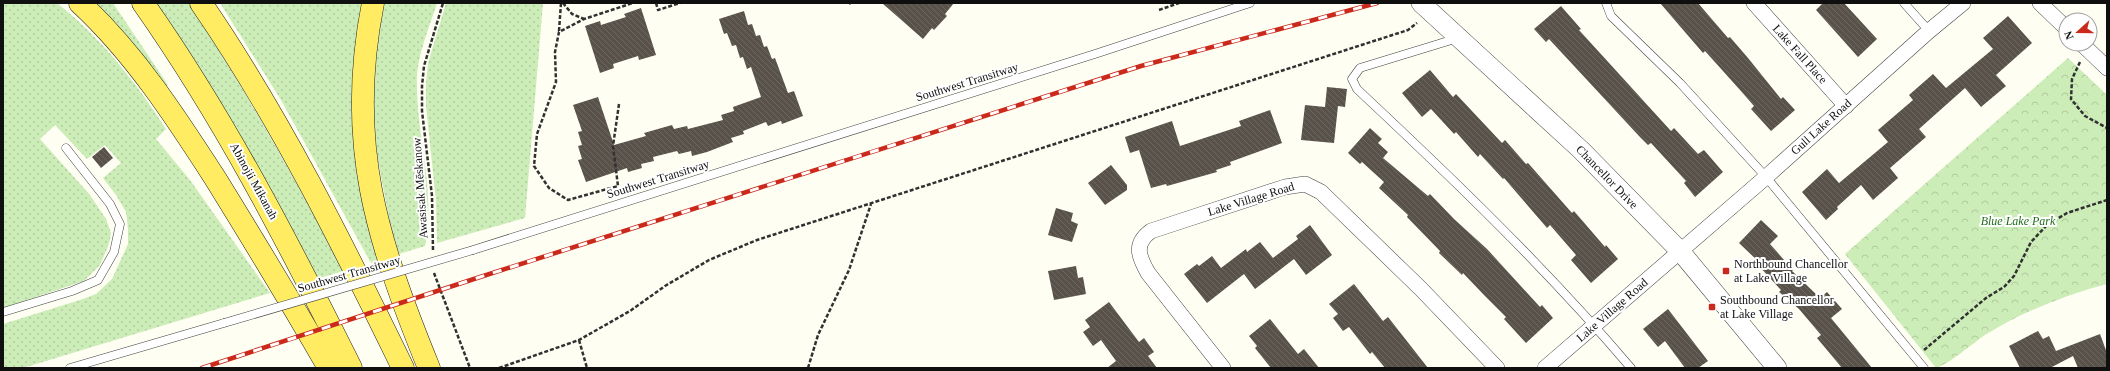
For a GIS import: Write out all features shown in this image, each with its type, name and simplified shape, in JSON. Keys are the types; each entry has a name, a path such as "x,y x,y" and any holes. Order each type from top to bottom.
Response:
{"main road":[{"path":"80,3 95,17 126,52 158,93 252,238 329,368"},
{"name":"Abinojii Mikanah","path":"143,3 214,112 248,169 351,368"},
{"path":"201,3 242,67 311,186 403,368"},
{"path":"373,3 367,30 362,87 363,138 367,176 385,248 398,289 429,368"}],"street":[{"name":"Chancellor Drive","path":"1421,3 1581,150 1680,252 1777,368"},
{"name":"Lake Fall Place","path":"1754,3 1846,106"},
{"name":"Gull Lake Road","path":"1680,252 1929,31 1963,3"},
{"path":"2040,3 2058,20"},
{"path":"2090,52 2106,67"},
{"name":"Lake Village Road","path":"1223,368 1148,273 1140,259 1140,246 1143,236 1151,231 1285,187 1305,184 1322,192 1497,368"},
{"name":"Lake Village Road","path":"1545,368 1680,252"}],"lane":[{"name":"Southwest Transitway","path":"70,368 473,250 1098,53 1250,3"},
{"path":"1606,3 1612,16 1680,83 1766,177 1924,368"},
{"path":"1904,3 1929,31"},
{"path":"1459,37 1360,68 1352,79 1357,89 1472,197 1594,325 1631,368"},
{"path":"3,312 72,291 98,280 114,252 120,224 110,204 66,148"}],"path":[{"name":"Awasisak Mēskanow","path":"434,256 432,196 422,111 422,86 424,66 443,3"},
{"path":"562,3 572,14 584,19"},
{"path":"562,3 555,52 556,82 537,134 534,166 548,188 568,200 618,186 613,146 619,104"},
{"path":"559,32 584,19 633,3"},
{"path":"656,3 658,10 680,3"},
{"path":"1159,10 1179,3"},
{"path":"499,368 579,340 630,311 665,286 709,260 757,240 1408,30 1417,23"},
{"path":"2083,52 2072,79 2070,99 2085,116 2107,128"},
{"path":"1914,356 1986,298 2004,287 2014,276 2031,242 2047,225 2067,213 2107,200"},
{"path":"808,368 818,335 849,270 871,203"},
{"path":"434,270 435,278 470,368"},
{"path":"579,340 587,368"}],"green space":[{"path":"3,3 57,3 103,46 130,78 166,129 156,139 190,180 270,293 23,368 3,368 3,324 96,294 112,279 128,244 128,229 126,212 116,195 103,178 121,163 105,145 87,159 55,125 40,139 90,195 106,219 111,233 109,244 100,265 84,281 3,308"},
{"path":"90,3 113,3 168,85 164,88"},
{"path":"155,3 189,3 269,135 343,271 317,279 299,243 241,138 178,36"},
{"path":"220,3 365,3 378,260 371,263 281,100"},
{"path":"379,3 437,3 424,43 417,75 418,105 428,206 428,226 425,246 399,254 390,223 378,161 372,115"},
{"path":"446,3 543,3 525,218 437,243 436,201 426,106 426,83 428,63"},
{"name":"Blue Lake Park","path":"2068,58 2107,95 2107,284 2075,293 2014,319 1985,335 1954,358 1936,368 1845,254"}],"building":[{"path":"882,3 954,3 945,14 947,16 934,30 932,28 923,39"},
{"path":"1660,3 1698,3 1728,38 1730,37 1781,99 1783,97 1795,110 1771,131 1751,109 1754,106 1705,51 1703,53"},
{"path":"1823,3 1844,3 1877,39 1858,57 1816,10"},
{"path":"1561,6 1581,29 1579,30 1671,131 1674,128 1698,154 1704,150 1723,172 1695,197 1684,183 1686,181 1651,143 1648,145 1549,39 1546,42 1534,29"},
{"path":"641,8 656,55 639,60 638,56 613,64 614,68 600,73 585,26 600,21 601,25 626,17 624,14"},
{"path":"744,11 748,25 752,24 756,36 760,35 764,47 767,46 772,59 775,58 788,93 794,91 803,116 782,124 781,121 768,126 766,122 743,131 744,134 731,138 733,142 707,152 692,156 691,151 679,154 677,151 653,157 654,161 641,164 642,168 628,172 627,168 586,182 578,160 582,159 578,146 582,145 578,132 582,131 573,105 598,97 614,145 646,136 644,133 672,125 674,129 687,126 688,129 723,120 721,115 734,111 733,107 761,97 751,67 747,69 743,57 740,58 736,45 732,46 727,33 724,34 719,19"},
{"path":"2008,16 2032,43 1996,75 2006,86 1981,107 1965,88 1919,129 1926,137 1890,168 1898,178 1873,200 1861,185 1837,207 1838,209 1826,220 1802,192 1827,169 1839,183 1888,142 1878,130 1913,100 1909,95 1933,74 1946,88 1993,49 1983,38"},
{"path":"1430,70 1453,97 1456,94 1502,143 1505,140 1526,164 1528,163 1572,213 1574,211 1605,247 1606,245 1618,259 1591,283 1571,260 1576,255 1550,225 1547,228 1504,178 1503,179 1480,154 1478,157 1456,132 1454,134 1431,109 1422,117 1402,93"},
{"path":"1327,87 1347,89 1345,107 1338,106 1334,143 1301,140 1305,105 1325,107"},
{"path":"1270,110 1282,143 1230,162 1231,165 1216,170 1217,172 1167,186 1166,184 1151,188 1139,150 1130,153 1125,137 1172,121 1180,146 1241,126 1239,121"},
{"path":"1370,128 1382,139 1378,143 1388,152 1383,158 1428,196 1430,194 1454,219 1487,249 1540,307 1542,305 1553,318 1526,343 1504,319 1506,317 1463,273 1462,275 1439,253 1440,251 1407,217 1408,215 1379,188 1384,182 1362,162 1360,164 1348,153"},
{"path":"104,147 113,158 101,168 92,157"},
{"path":"1111,165 1127,185 1127,190 1105,205 1088,183"},
{"path":"1056,208 1073,213 1071,221 1078,224 1072,242 1048,235"},
{"path":"1761,220 1778,236 1770,244 1793,270 1792,271 1820,298 1827,292 1842,309 1831,318 1872,368 1842,368 1817,338 1821,335 1799,309 1779,292 1781,290 1759,266 1761,264 1739,243"},
{"path":"1310,225 1332,255 1306,275 1294,259 1255,289 1244,274 1207,303 1184,274 1197,264 1199,266 1212,256 1221,268 1246,249 1247,252 1260,242 1273,258 1298,239 1296,236"},
{"path":"1076,266 1078,278 1083,277 1086,294 1054,300 1048,271"},
{"path":"1354,284 1383,321 1388,317 1428,368 1385,368 1372,352 1370,354 1349,327 1343,331 1333,318 1338,314 1329,304"},
{"path":"1109,302 1139,342 1144,338 1154,352 1148,356 1157,368 1107,368 1116,361 1101,340 1093,346 1083,332 1090,327 1085,320"},
{"path":"1668,309 1708,361 1698,368 1685,368 1665,341 1658,347 1643,329"},
{"path":"1270,319 1298,354 1304,349 1319,368 1271,368 1255,348 1257,346 1249,336"},
{"path":"2038,331 2043,339 2049,336 2056,351 2100,334 2107,353 2107,368 2078,368 2073,356 2050,368 2020,368 2009,346"}],"railway":[{"path":"202,368 477,278 1141,66 1377,3"}],"place":[{"name":"Northbound Chancellor at Lake Village","path":"1726,271"},
{"name":"Southbound Chancellor at Lake Village","path":"1712,307"}]}
